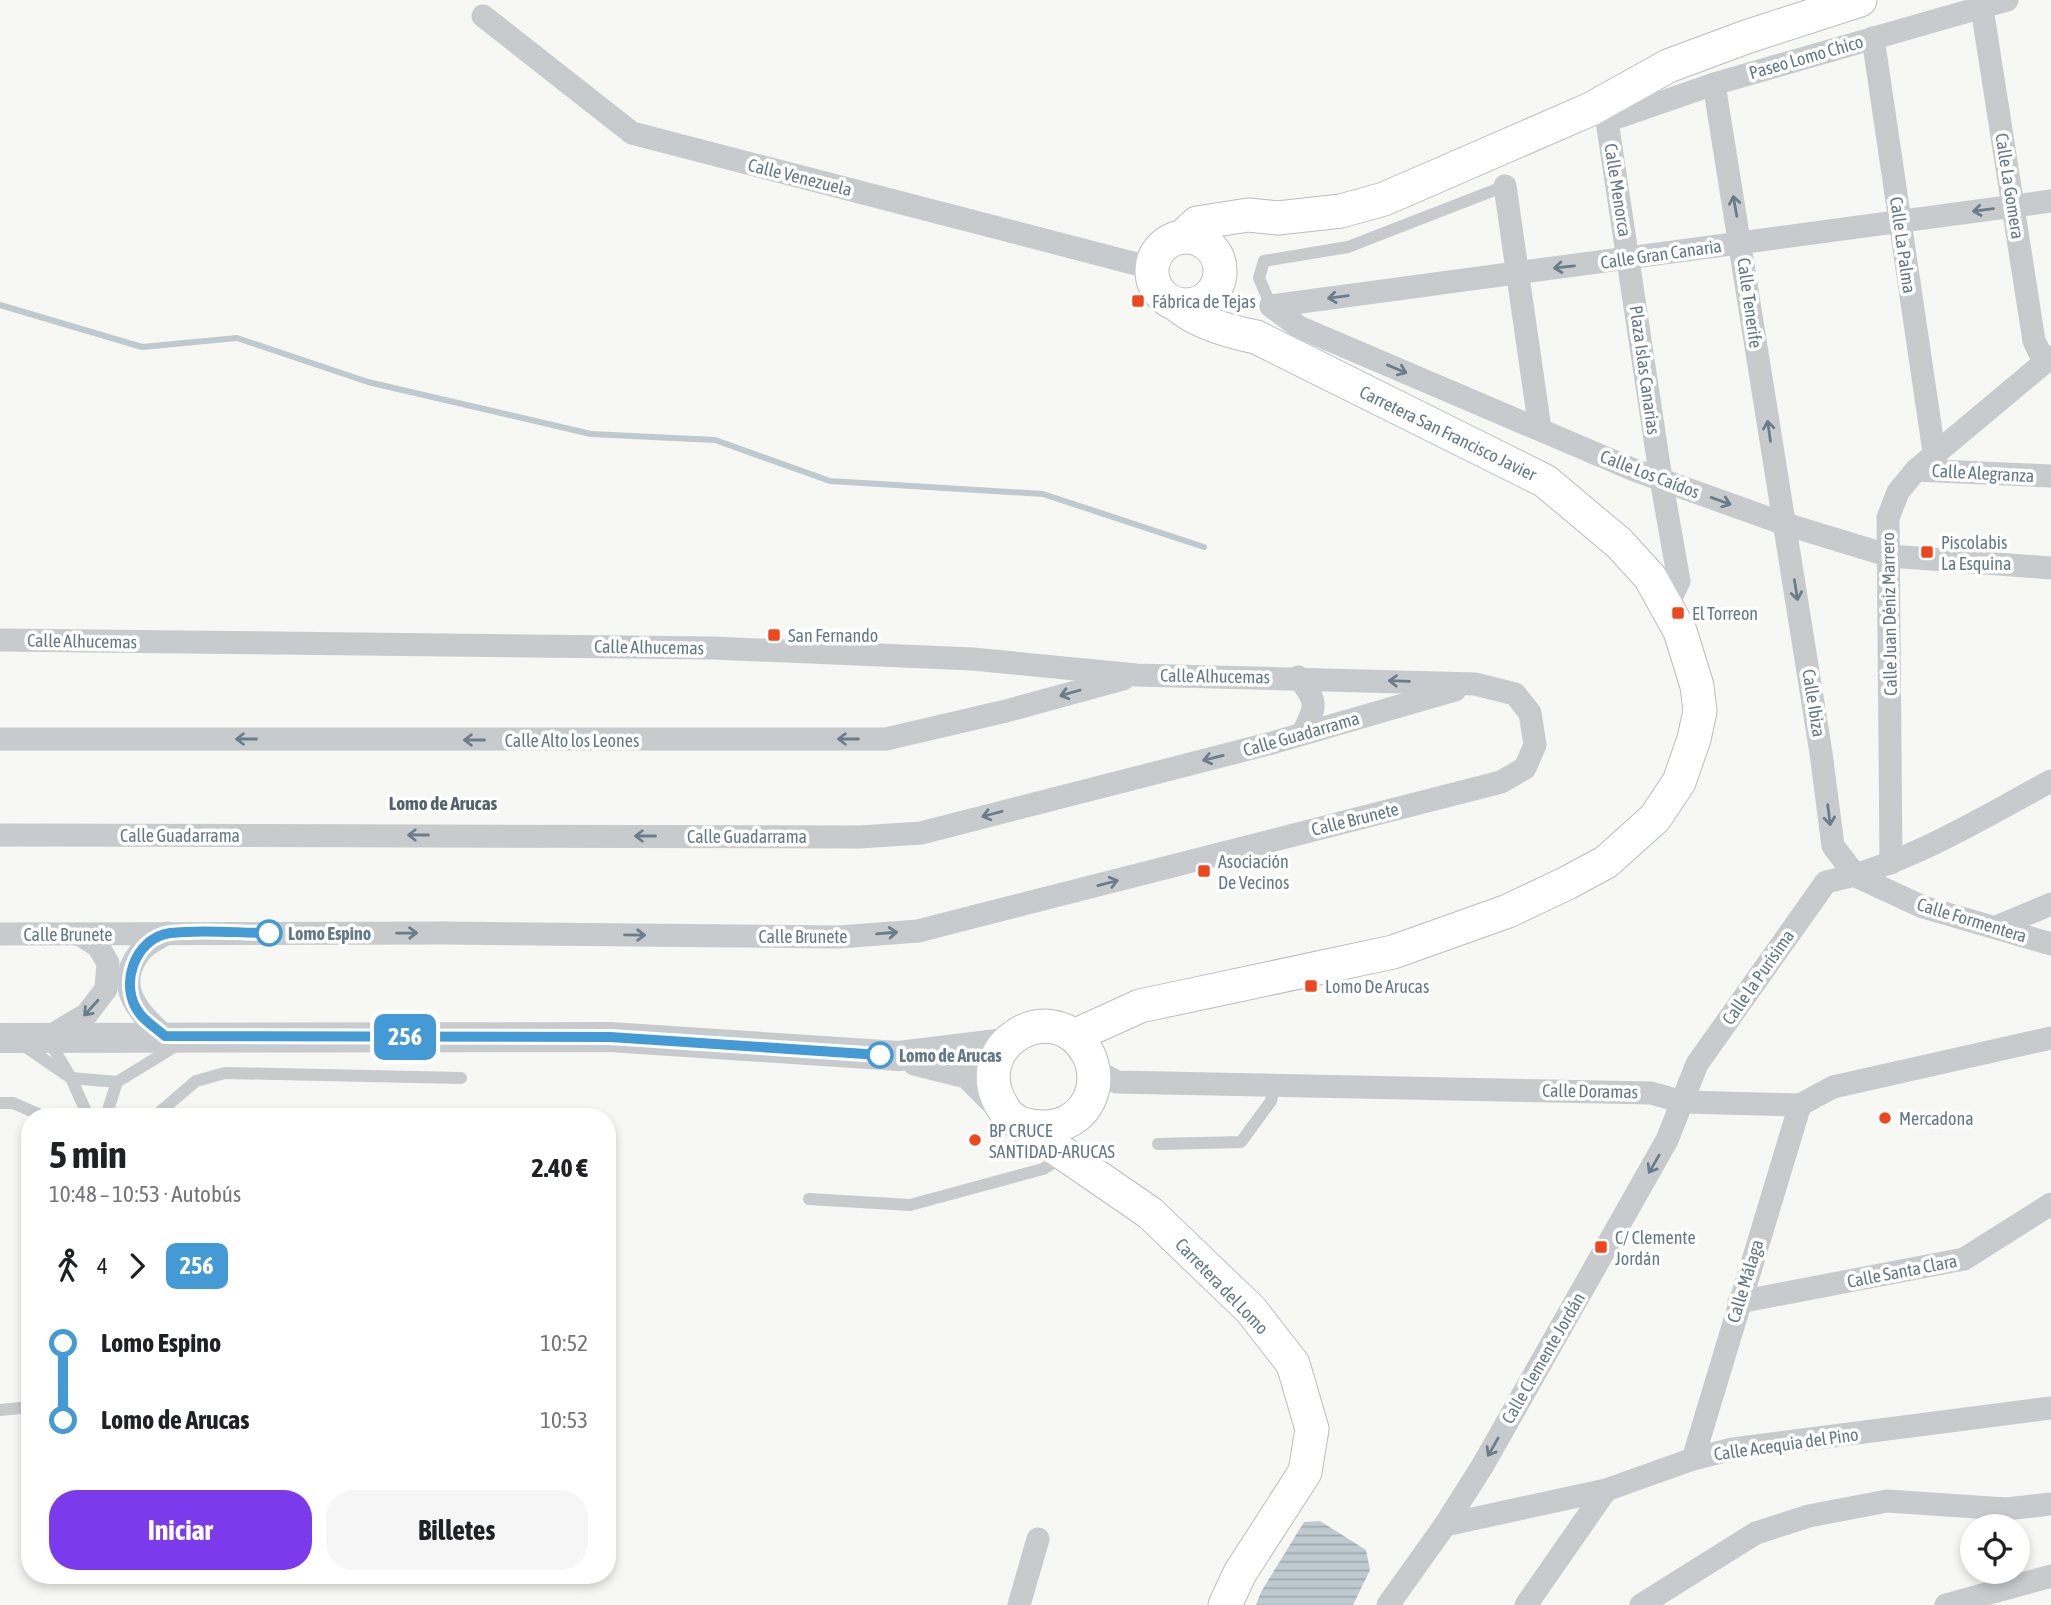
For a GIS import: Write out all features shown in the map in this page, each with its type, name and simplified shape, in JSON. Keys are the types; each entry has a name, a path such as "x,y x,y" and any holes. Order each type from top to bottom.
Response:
{"main road":[{"path":"1278,218 1246,231 1220,268 1211,296 1189,306 1177,305 1158,291 1152,268 1162,246 1183,236 1197,223 1248,215 1278,218 1341,211 1384,199 1591,109 1668,66 1860,0"},
{"path":"1183,236 1206,243 1220,268"},
{"name":"Carretera San Francisco Javier","path":"1220,268 1240,318 1256,337"},
{"name":"Carretera San Francisco Javier","path":"1091,1076 1114,1015 1163,1000 1393,952 1508,911 1606,862 1655,818 1679,782 1694,739 1700,711 1697,686 1680,631 1650,577 1619,543 1545,481 1256,337 1238,334 1186,313 1177,305"},
{"path":"1091,1076 1069,1122 1054,1128 1038,1128 1016,1120 995,1096 992,1081 997,1057 1005,1043 1031,1028 1060,1029 1091,1076 1082,1142 1103,1179"},
{"name":"Carretera del Lomo","path":"1016,1120 1150,1213 1251,1310 1293,1364 1311,1429 1305,1472 1240,1573 1225,1605"}],"street":[{"name":"Paseo Lomo Chico","path":"1607,121 1714,84 2007,0"},
{"name":"Calle La Gomera","path":"1982,8 2034,341 2049,360"},
{"name":"Calle Venezuela","path":"483,16 632,134 1152,268"},
{"name":"Calle La Palma","path":"1873,38 1934,452"},
{"name":"Calle Tenerife","path":"1714,84 1741,242 1782,523"},
{"name":"Calle Menorca","path":"1607,121 1629,260"},
{"path":"1505,186 1540,429"},
{"name":"Calle Gran Canaria","path":"1271,306 1517,272 1629,260 1741,242 2051,201"},
{"name":"Plaza Islas Canarias","path":"1629,260 1661,480 1679,580 1667,607"},
{"name":"Calle Los Caídos","path":"1271,306 1299,327 1661,480 1782,523 1890,556 2051,568"},
{"name":"Calle Juan Déniz Marrero","path":"1891,863 1888,518 1898,492 1934,452 2049,360"},
{"name":"Calle Alegranza","path":"1916,470 2051,476"},
{"name":"Calle Ibiza","path":"1782,523 1801,619 1833,846 1856,876"},
{"name":"Calle Alhucemas","path":"0,640 713,648 973,659 1136,675 1298,677 1475,684 1515,694 1530,713"},
{"name":"Calle Alto los Leones","path":"0,739 886,739 1006,711 1136,675"},
{"path":"1298,677 1313,696 1314,711 1302,734"},
{"name":"Calle Guadarrama","path":"0,835 860,837 921,833 1302,734 1475,684"},
{"name":"Calle Brunete","path":"0,934 839,937 918,931 1502,782 1525,768 1535,745 1530,713"},
{"path":"1856,876 1891,863 2051,781"},
{"name":"Calle Formentera","path":"1856,876 1923,907 2051,944"},
{"name":"Calle la Purísima","path":"1684,1102 1697,1064 1826,882 1856,876"},
{"path":"1996,927 2051,904"},
{"path":"167,933 140,951 129,973 131,996 140,1014 178,1036"},
{"path":"47,1038 87,1014 106,989 108,963 98,946 79,934"},
{"path":"6,1038 610,1037 899,1056 1005,1043"},
{"path":"1800,1105 1833,1087 2051,1038"},
{"path":"899,1056 968,1074 1016,1120"},
{"name":"Calle Doramas","path":"1091,1076 1274,1084 1651,1093 1684,1102 1800,1105"},
{"name":"Calle Clemente Jordán","path":"1388,1605 1446,1525 1483,1465 1667,1140 1684,1102"},
{"name":"Calle Málaga","path":"1693,1459 1800,1105"},
{"name":"Calle Santa Clara","path":"1739,1302 1964,1259 2051,1204"},
{"name":"Calle Acequia del Pino","path":"1446,1525 1606,1490 1693,1459 1732,1449 2051,1408"},
{"path":"1527,1605 1606,1490"},
{"path":"1641,1605 1756,1533 1809,1516 1887,1501 2006,1509 2051,1504"},
{"path":"1019,1605 1038,1539"},
{"path":"1946,1605 2051,1576"}],"lane":[{"path":"1271,306 1259,278 1264,261 1348,247 1505,186"},
{"path":"109,1108 117,1082 178,1036"},
{"path":"6,1038 71,1078 117,1082"},
{"path":"47,1038 71,1078 84,1108"},
{"path":"164,1108 196,1081 225,1073 461,1078"},
{"path":"1158,1144 1241,1142 1271,1101 1274,1084"},
{"path":"0,1103 13,1103 25,1108"},
{"path":"809,1199 910,1205 1043,1169 1066,1155"},
{"path":"0,1410 21,1407"}],"shaded area":[{"path":"1320,1521 1366,1550 1370,1570 1353,1605 1256,1605 1261,1592 1304,1522"}],"waterway":[{"path":"0,305 142,347 237,338 368,382 591,434 715,440 830,481 1043,494 1204,547"}],"bus line":[{"name":"256","path":"269,933 167,933 140,951 129,973 131,996 140,1014 165,1036 610,1037 880,1055"}],"place":[{"name":"Fábrica de Tejas","path":"1138,301"},
{"name":"Piscolabis La Esquina","path":"1927,552"},
{"name":"El Torreon","path":"1678,613"},
{"name":"San Fernando","path":"774,635"},
{"name":"Asociación De Vecinos","path":"1204,871"},
{"name":"Lomo Espino","path":"269,933"},
{"name":"Lomo De Arucas","path":"1311,986"},
{"name":"Lomo de Arucas","path":"880,1055"},
{"name":"Mercadona","path":"1885,1118"},
{"name":"BP CRUCE SANTIDAD-ARUCAS","path":"975,1140"},
{"name":"C/ Clemente Jordán","path":"1601,1247"}],"district":[{"name":"Lomo de Arucas","path":"443,803"}]}
